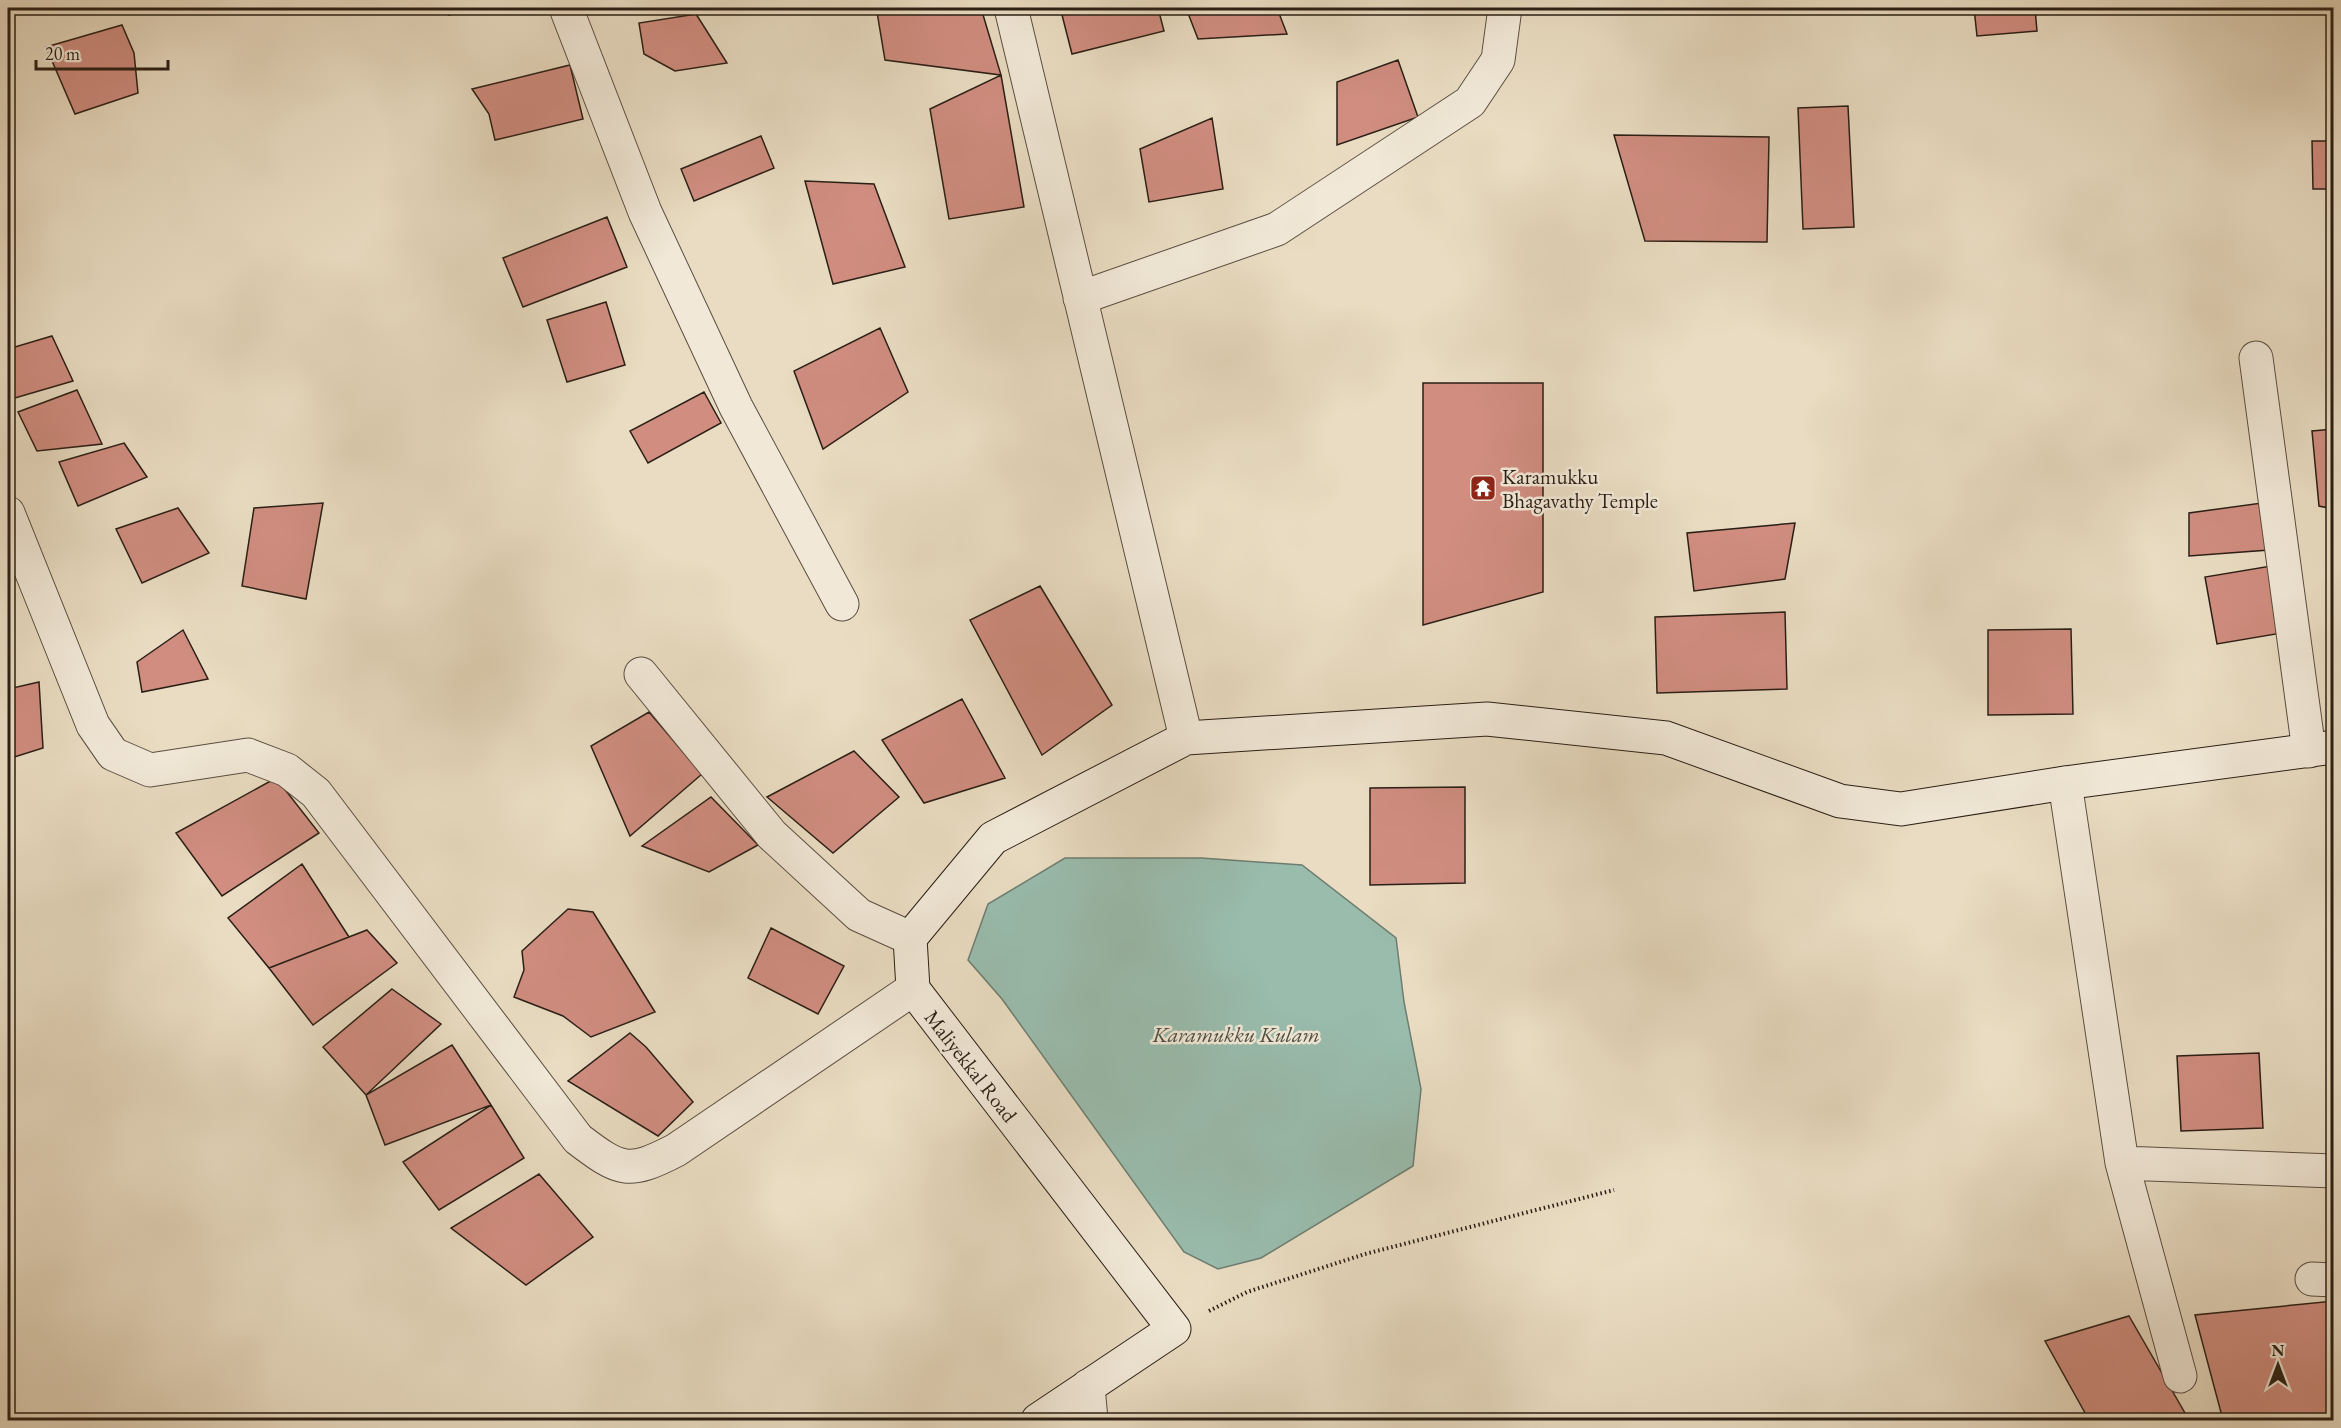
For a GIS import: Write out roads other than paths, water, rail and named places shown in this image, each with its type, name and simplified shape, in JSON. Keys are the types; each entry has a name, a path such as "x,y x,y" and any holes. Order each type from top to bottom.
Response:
{"street":[{"path":"566,8 645,212 736,407 842,604"},
{"path":"1011,8 1186,738"},
{"path":"1080,298 1277,229 1470,102 1498,60 1505,8"},
{"path":"641,674 772,835 859,915 910,938 993,838 1186,738 1487,719 1666,738 1840,801 1900,809 2065,783 2321,749 2256,358"},
{"path":"8,513 93,725 113,754 150,770 248,755 287,770 316,793 578,1139 603,1158 624,1167 645,1166 676,1150 913,990"},
{"path":"2065,783 2122,1164 2180,1376"},
{"name":"Maliyekkal Road","path":"910,938 913,990 1173,1329 1089,1386"},
{"path":"2122,1164 2334,1171"},
{"path":"1038,1420 1089,1386"},
{"path":"1089,1386 1090,1420"}],"water":[{"name":"Karamukku Kulam","path":"1065,858 1201,858 1302,865 1396,938 1404,1002 1421,1089 1413,1166 1261,1258 1218,1269 1184,1252 1002,999 968,960 988,904"}],"place":[{"name":"Karamukku Bhagavathy Temple","path":"1483,488"}]}
